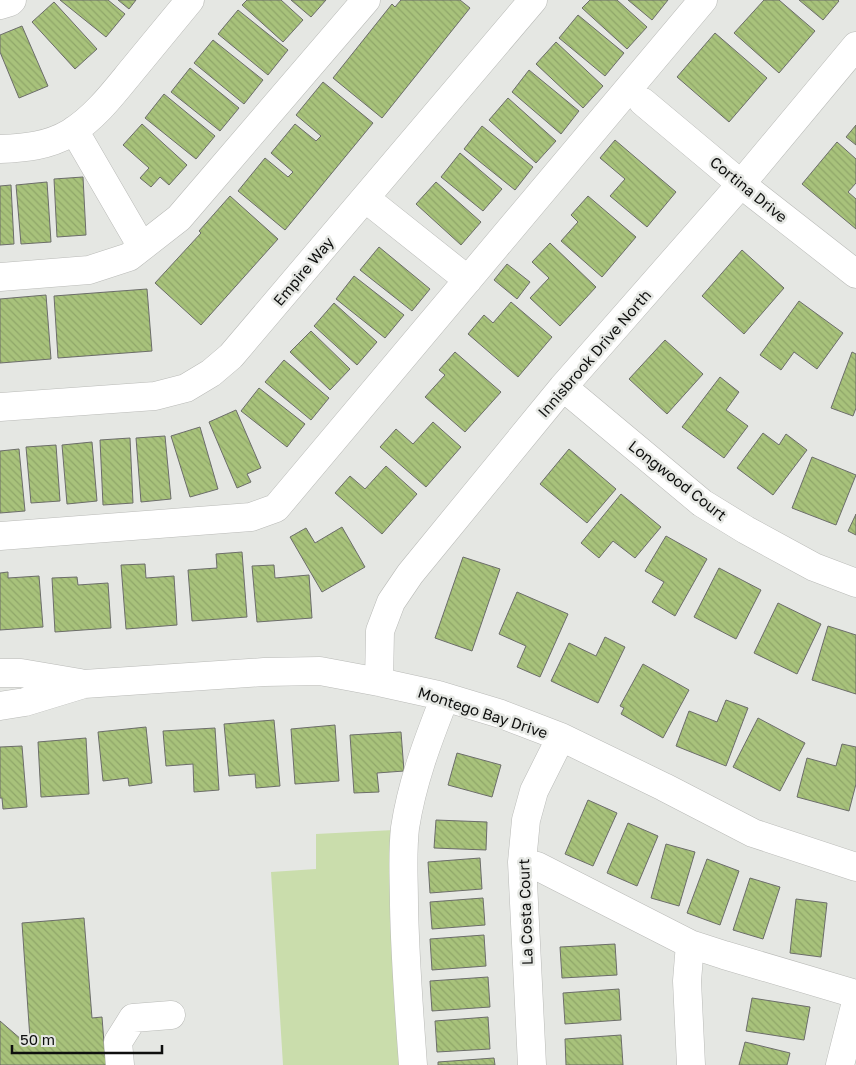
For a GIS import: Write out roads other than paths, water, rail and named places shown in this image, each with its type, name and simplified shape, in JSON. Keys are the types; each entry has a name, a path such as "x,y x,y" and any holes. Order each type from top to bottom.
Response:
{"street":[{"path":"0,5 12,0"},
{"path":"0,149 30,148 51,142 74,130 110,98 190,0"},
{"path":"0,277 89,270 129,257 179,218 366,0"},
{"name":"Empire Way","path":"0,407 155,396 186,388 211,373 231,356 533,0"},
{"path":"0,536 252,517 276,508 703,0"},
{"name":"Innisbrook Drive North","path":"379,682 380,631 391,602 410,574 563,387 741,184 856,46"},
{"name":"Cortina Drive","path":"643,102 741,184 856,274"},
{"path":"74,130 142,247"},
{"path":"365,198 468,280"},
{"name":"Longwood Court","path":"563,387 702,503 746,530 814,567 856,583"},
{"name":"Montego Bay Drive","path":"0,706 26,702 84,684 264,672 320,671 379,682 444,697 501,714 561,737 753,833 856,867"},
{"name":"Montego Bay Drive","path":"0,673 21,673 84,684"},
{"path":"413,1065 405,946 403,856 405,828 424,749 444,697"},
{"name":"La Costa Court","path":"532,1065 522,862 526,820 534,791 561,737"},
{"path":"522,862 537,866 690,944 856,1002 840,1065"},
{"path":"690,944 687,981 691,1065"},
{"path":"120,1065 118,1042 133,1018 171,1015"}]}
